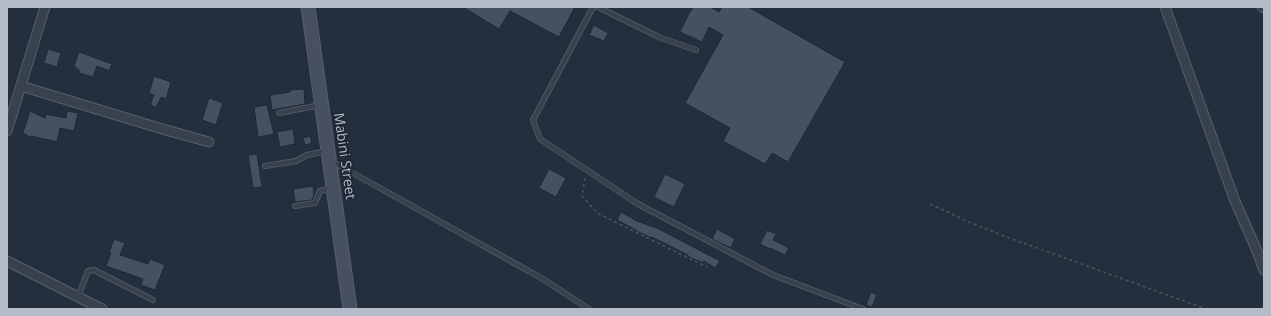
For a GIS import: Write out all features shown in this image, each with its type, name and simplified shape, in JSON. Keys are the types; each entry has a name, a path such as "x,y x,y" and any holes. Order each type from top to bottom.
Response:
{"main road":[{"name":"Mabini Street","path":"308,7 350,309"}],"street":[{"path":"7,131 45,7"},
{"path":"1165,7 1235,200 1264,270"},
{"path":"22,86 209,142"},
{"path":"7,261 102,309"}],"lane":[{"path":"593,7 533,120 540,139 638,204 773,275 863,309"},
{"path":"598,7 661,38 696,50"},
{"path":"279,112 322,105"},
{"path":"265,166 296,161 307,154 329,155 543,279 590,309"},
{"path":"295,206 315,203 320,192 333,187"},
{"path":"78,297 88,271 94,270 153,300"}],"path":[{"path":"586,170 582,196 597,213 707,267"},
{"path":"930,204 1004,236 1206,309"}],"building":[{"path":"463,7 575,7 559,37 510,11 499,29"},
{"path":"693,7 710,7 719,12 722,7 748,7 845,62 788,162 772,153 765,164 723,141 730,128 685,103 723,35 709,27 702,42 680,32"},
{"path":"594,25 608,33 604,41 589,35"},
{"path":"48,49 61,53 57,67 44,63"},
{"path":"79,52 112,64 109,71 97,66 93,77 79,73 80,71 74,66"},
{"path":"154,76 171,82 166,99 161,97 156,107 150,105 154,95 149,93"},
{"path":"304,89 305,104 272,110 270,95 290,92 290,90"},
{"path":"209,98 223,103 216,125 202,120"},
{"path":"267,105 274,134 258,137 254,107"},
{"path":"30,111 45,118 46,114 66,118 67,111 78,113 74,131 60,128 57,142 30,137 23,133"},
{"path":"293,129 295,144 280,147 277,132"},
{"path":"310,136 312,143 305,145 303,138"},
{"path":"257,154 262,187 253,188 248,155"},
{"path":"549,169 566,178 556,197 539,188"},
{"path":"665,174 685,184 674,207 654,197"},
{"path":"313,186 314,195 312,200 295,202 293,189"},
{"path":"621,212 637,221 659,229 720,261 715,268 704,261 703,263 687,256 688,255 652,237 636,231 617,220"},
{"path":"717,229 735,239 731,248 712,239"},
{"path":"767,230 776,234 773,240 789,248 785,255 760,244"},
{"path":"114,239 125,243 120,255 148,264 150,259 165,265 155,290 141,285 143,279 106,266"},
{"path":"871,292 877,295 872,307 866,305"}]}
